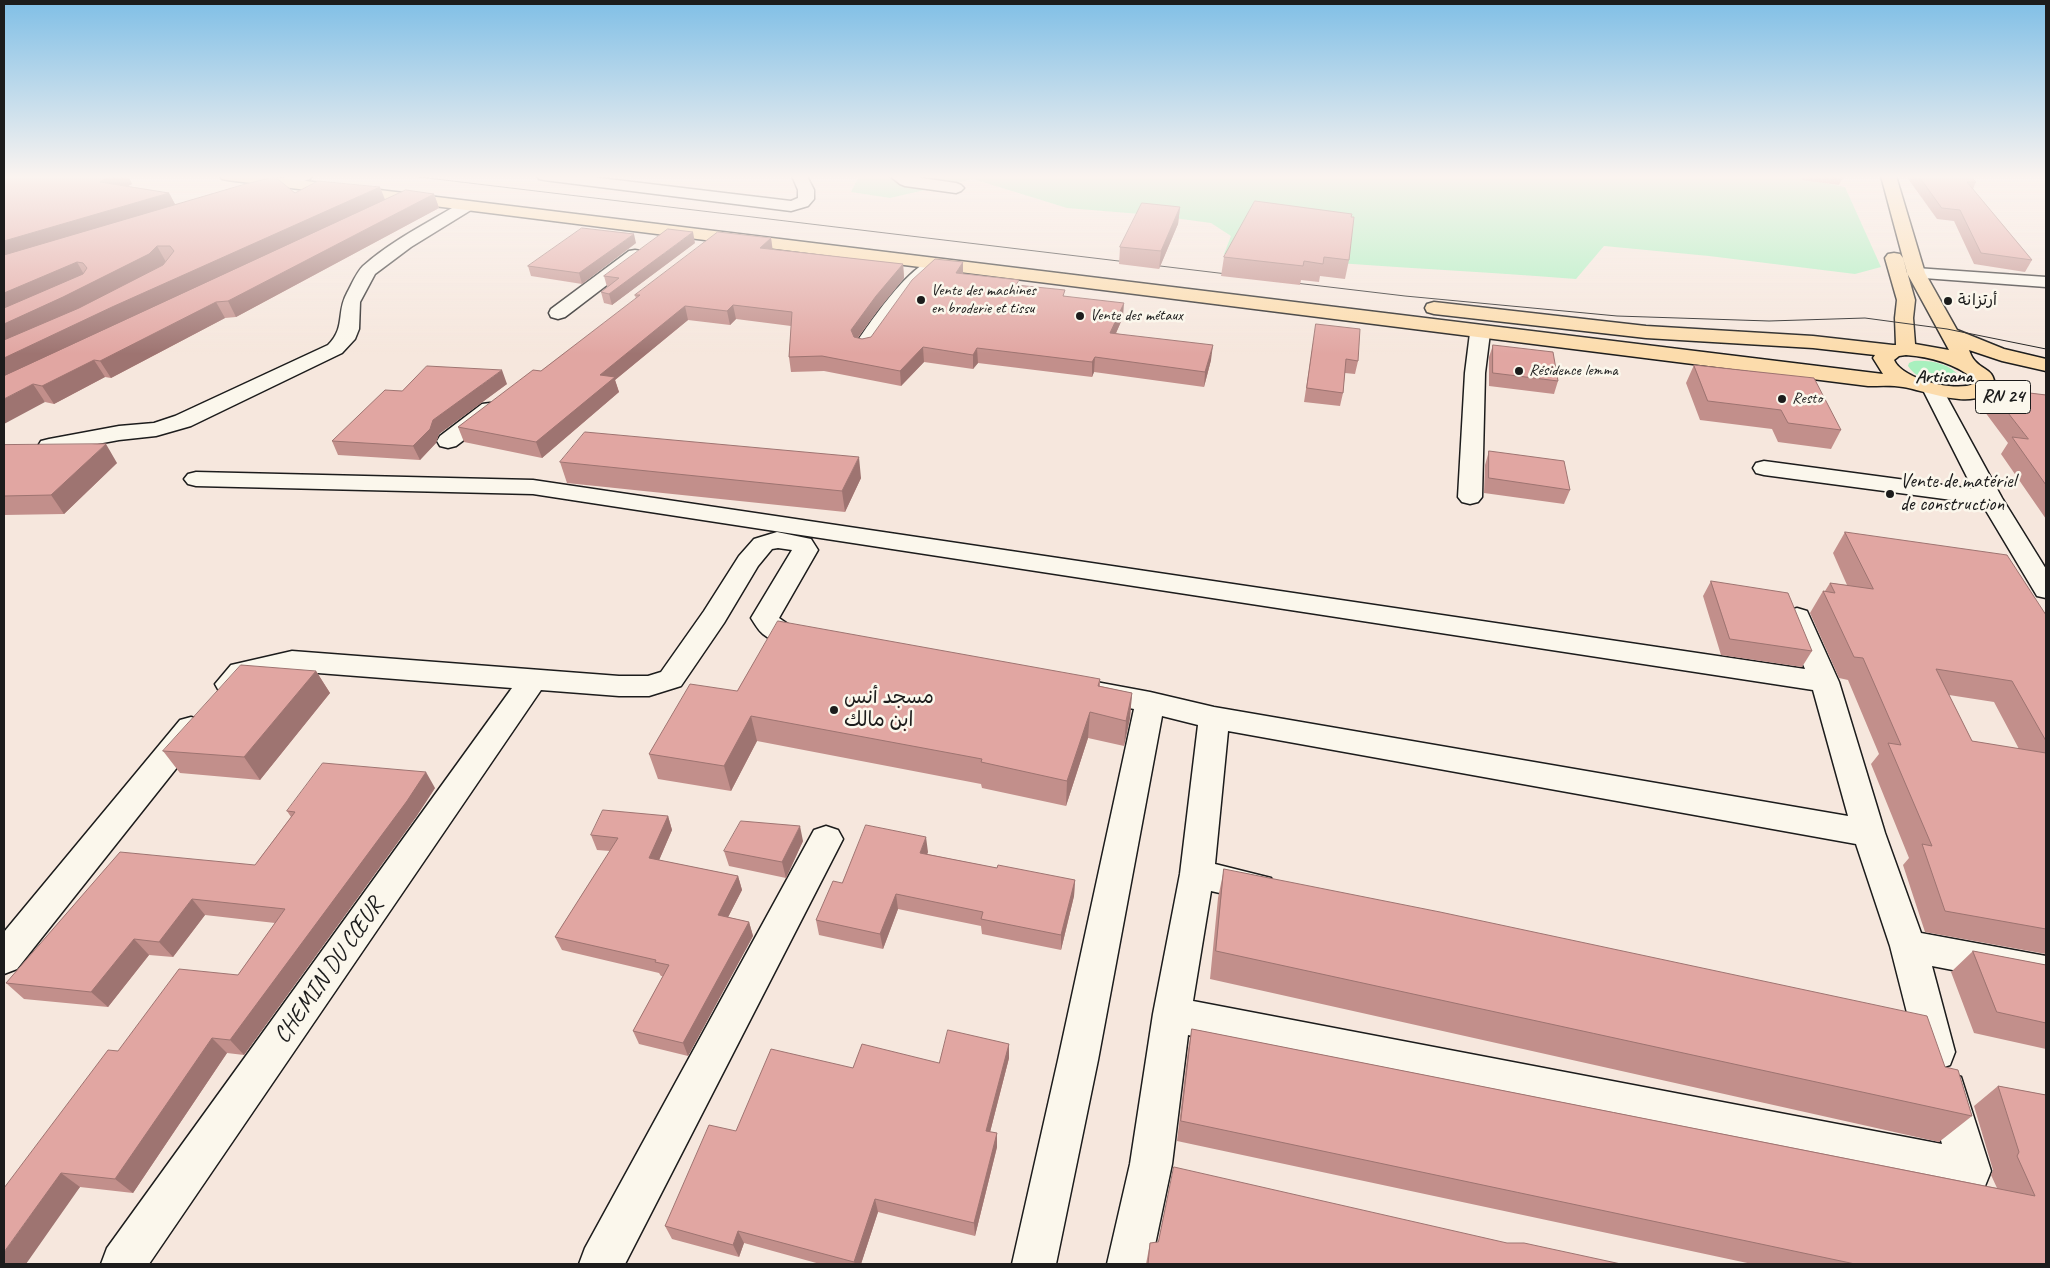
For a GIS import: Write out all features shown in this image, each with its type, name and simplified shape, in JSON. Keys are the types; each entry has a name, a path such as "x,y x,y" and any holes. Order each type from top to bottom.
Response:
{"main road":[{"path":"696,235 1851,378 1908,381"},
{"path":"817,235 1323,295"},
{"path":"1421,307 1646,332 1783,340 1869,336 1901,343 1943,355 1970,366 1984,377 1985,386 1976,391 1960,393 1933,390 1908,381 1892,372 1883,363 1883,358 1901,343 1906,300 1890,235"},
{"path":"1905,235 1916,273 1970,366"},
{"path":"1950,334 1998,354 2046,365"},
{"name":"RN 24","path":"1970,366 2046,379"},
{"name":"RN 24","path":"1960,393 1999,397"}],"street":[{"path":"49,446 119,433 156,429 183,420 335,349 345,339 349,329 351,302 368,271 418,235"},
{"path":"558,313 661,235"},
{"path":"694,254 716,238"},
{"path":"864,346 906,289 933,265"},
{"path":"1916,273 2046,282"},
{"path":"1470,497 1475,373 1480,333"},
{"path":"1933,390 1990,498 2046,590"},
{"path":"448,441 503,400"},
{"path":"1764,468 1990,498"},
{"path":"196,479 533,488 1825,682"},
{"path":"4,958 209,706 241,672 292,661 648,686 671,679 714,617 748,562 763,544 777,540 802,544 804,550 765,618 768,626 778,632 837,644"},
{"path":"1172,1014 1970,1171 1915,1027 1908,946 1869,834 1825,682 1790,598"},
{"name":"CHEMIN DU CŒUR","path":"123,1264 534,678"},
{"path":"1072,688 1150,702 1214,718 1869,834"},
{"path":"1034,1264 1078,1060 1150,702"},
{"path":"1129,1264 1170,1168 1172,1014 1197,874 1214,718"},
{"path":"601,1264 826,839"},
{"path":"1197,874 1294,895"},
{"path":"1908,946 2046,972"}],"green space":[{"path":"1230,235 1867,235 1881,267 1855,274 1709,256 1604,246 1576,279 1224,254"},
{"path":"1914,361 1933,362 1951,368 1960,377 1959,380 1939,382 1924,379 1908,366 1909,363"}],"building":[{"path":"4,235 24,235 4,241"},
{"path":"71,235 272,235 4,358 4,340 79,308 163,265 174,251 170,246 157,246 149,254 4,324 4,308 83,274 87,268 83,263 77,262 4,293 4,255"},
{"path":"308,235 355,235 228,301 216,302 100,361 94,360 42,386 33,384 4,399 4,376"},
{"path":"572,235 632,235 579,273 528,266"},
{"path":"660,235 689,235 609,294 601,292 619,278 604,276"},
{"path":"714,235 746,235 771,238 760,248 903,264 851,330 854,337 862,339 871,337 912,280 935,259 963,262 956,273 1019,280 1016,285 1065,290 1063,296 1124,303 1110,333 1213,345 1205,372 1095,357 1092,362 977,348 973,355 923,347 900,371 822,356 789,357 792,312 733,305 727,311 685,306 600,375 615,377 536,442 458,427 533,370 541,371 640,295 635,295"},
{"path":"1126,235 1168,235 1161,251 1120,247"},
{"path":"1236,235 1352,235 1349,260 1324,257 1323,264 1304,261 1303,266 1224,257"},
{"path":"1972,235 2011,235 2032,260 1981,253"},
{"path":"1316,324 1360,329 1358,361 1346,359 1343,393 1307,388"},
{"path":"1493,345 1553,352 1558,381 1493,373"},
{"path":"1694,365 1814,378 1841,430 1788,423 1781,410 1708,401"},
{"path":"427,366 502,370 433,420 430,429 413,446 332,441 385,390 402,391"},
{"path":"1989,388 2046,395 2046,485 2012,437 2028,439"},
{"path":"585,432 859,457 842,491 560,462"},
{"path":"106,444 51,495 4,496 4,445"},
{"path":"1489,451 1564,461 1570,490 1489,478"},
{"path":"1845,532 2007,555 2046,615 2046,741 2012,681 1936,669 1972,741 2046,753 2046,929 1945,911 1922,844 1932,846 1888,743 1901,745 1863,658 1854,657 1823,591 1835,593 1830,583 1873,589"},
{"path":"1711,581 1788,593 1812,651 1730,639"},
{"path":"778,621 1100,679 1098,686 1132,693 1126,721 1090,712 1067,781 981,762 982,759 751,716 724,766 649,754 690,684 737,691"},
{"path":"241,665 316,671 244,757 163,751"},
{"path":"323,763 426,772 407,801 230,1040 212,1038 115,1179 61,1173 4,1252 4,1188 108,1050 118,1051 179,969 238,975 285,909 192,899 159,942 134,939 91,992 6,983 120,852 255,865 295,812 287,811"},
{"path":"603,810 668,816 649,858 738,876 718,915 749,922 683,1043 633,1031 669,965 655,962 656,960 555,937 618,838 591,835"},
{"path":"741,821 800,826 782,862 724,851"},
{"path":"866,825 926,837 920,853 997,868 998,865 1075,880 1061,935 981,919 983,912 896,894 880,934 816,920 833,881 842,883"},
{"path":"1224,869 1440,912 1927,1016 1945,1067 1958,1070 1972,1116 1216,951"},
{"path":"1973,951 2046,965 2046,1023 1997,1012"},
{"path":"1192,1029 2035,1196 2017,1156 2019,1152 1998,1086 2046,1095 2046,1264 1855,1264 1181,1121"},
{"path":"948,1030 1009,1044 986,1131 997,1133 974,1223 875,1199 854,1262 738,1231 733,1245 665,1226 709,1125 736,1131 771,1049 853,1068 862,1044 939,1063"},
{"path":"1174,1167 1507,1243 1524,1243 1621,1264 1148,1264 1150,1243 1158,1242"}],"tram line":[{"path":"904,235 1235,275"},
{"path":"1287,282 1405,296 1617,316 1769,321 1865,318 1947,329 2046,349"}],"place":[{"name":"Vente des machines en broderie et tissu","path":"921,300"},
{"name":"أرتزانة","path":"1948,301"},
{"name":"Vente des métaux","path":"1080,316"},
{"name":"Résidence lemma","path":"1519,371"},
{"name":"Resto","path":"1782,399"},
{"name":"Vente de matériel de construction","path":"1890,494"},
{"name":"مسجد أنس ابن مالك","path":"834,710"}],"district":[{"name":"Artisana","path":"1944,377"}]}
